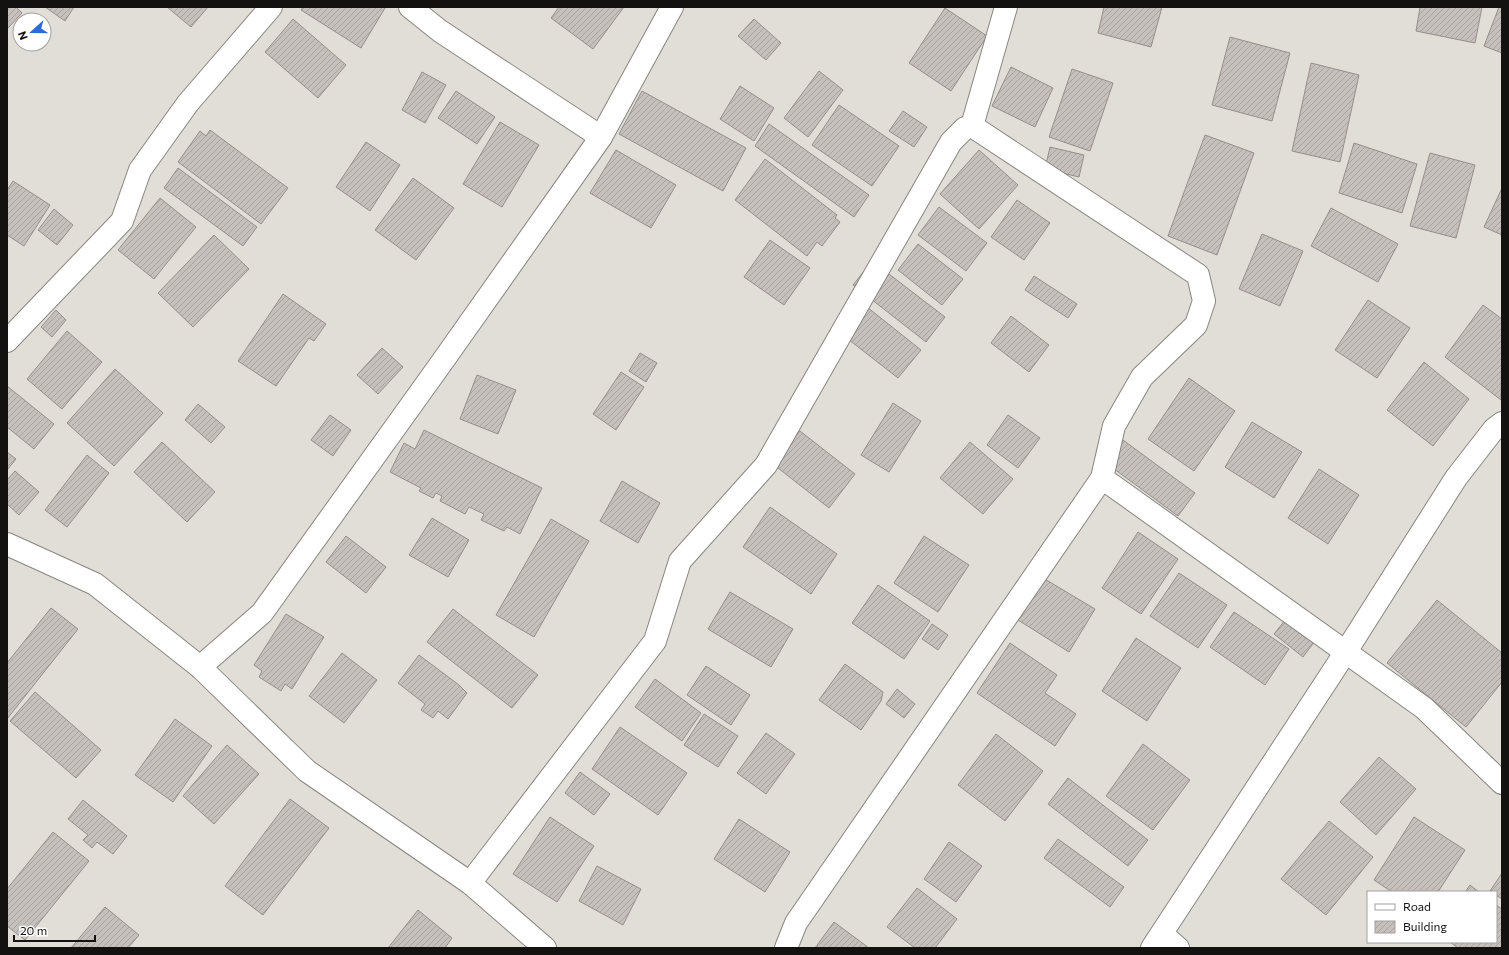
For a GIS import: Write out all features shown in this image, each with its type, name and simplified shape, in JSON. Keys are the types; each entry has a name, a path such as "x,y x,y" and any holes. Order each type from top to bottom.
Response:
{"street":[{"path":"7,342 122,221 140,170 188,103 270,7"},
{"path":"410,7 440,31 601,137"},
{"path":"200,667 262,613 440,365 601,137 672,7"},
{"path":"972,126 1006,7"},
{"path":"786,948 796,923 1102,478 1114,426 1142,377 1196,325 1204,301 1198,275 972,126"},
{"path":"470,883 655,641 680,561 766,465 951,142 966,128 972,126"},
{"path":"1178,948 1157,941 1345,653 1456,478 1494,429 1502,423"},
{"path":"1102,478 1424,708 1502,783"},
{"path":"7,544 95,584 200,667 307,771 470,883 545,948"}],"building":[{"path":"7,7 16,7 21,12 12,12 12,24 7,29"},
{"path":"45,7 74,7 65,21"},
{"path":"167,7 208,7 191,27"},
{"path":"303,7 385,8 361,48 301,10"},
{"path":"559,7 624,7 593,49 551,18"},
{"path":"1104,7 1162,7 1151,47 1098,33"},
{"path":"1420,7 1482,7 1475,43 1416,31"},
{"path":"1499,7 1502,7 1502,53 1484,46"},
{"path":"945,8 987,36 951,91 909,63"},
{"path":"293,19 346,65 318,98 265,52"},
{"path":"754,19 781,43 766,60 738,36"},
{"path":"1230,37 1290,53 1272,121 1212,105"},
{"path":"1311,63 1359,75 1340,162 1292,151"},
{"path":"1011,67 1053,88 1035,127 992,106"},
{"path":"1072,69 1113,83 1090,151 1049,137"},
{"path":"819,71 843,90 808,137 784,118"},
{"path":"422,72 446,85 425,123 402,110"},
{"path":"740,86 774,108 754,141 720,119"},
{"path":"456,91 495,117 477,144 438,118"},
{"path":"642,91 746,148 723,191 619,134"},
{"path":"839,105 899,146 872,186 812,145"},
{"path":"903,111 927,127 914,147 889,131"},
{"path":"500,122 539,145 502,207 463,184"},
{"path":"769,124 869,195 854,217 755,146"},
{"path":"210,130 288,188 261,224 178,162 200,131 206,136"},
{"path":"1205,135 1254,153 1217,255 1168,236"},
{"path":"366,142 400,165 370,211 336,187"},
{"path":"1354,143 1417,164 1402,213 1339,193"},
{"path":"1050,147 1084,155 1079,177 1045,169"},
{"path":"616,150 676,185 651,228 590,193"},
{"path":"979,150 1018,185 979,229 940,194"},
{"path":"1430,153 1475,165 1456,238 1410,226"},
{"path":"765,159 837,215 835,218 840,222 822,246 817,242 807,256 735,200"},
{"path":"178,168 257,227 243,246 164,188"},
{"path":"413,178 454,208 416,260 375,230"},
{"path":"13,181 50,205 24,246 7,235 7,190"},
{"path":"1502,188 1502,235 1484,227"},
{"path":"160,198 196,227 154,279 118,250"},
{"path":"1017,200 1050,223 1024,260 991,237"},
{"path":"939,207 987,243 966,271 918,235"},
{"path":"1331,208 1398,244 1378,282 1311,246"},
{"path":"54,209 73,225 57,245 38,230"},
{"path":"1262,234 1303,251 1280,306 1239,289"},
{"path":"214,235 249,269 193,327 158,293"},
{"path":"770,240 810,268 784,305 744,277"},
{"path":"918,244 963,279 942,305 898,270"},
{"path":"872,261 945,317 926,342 853,285"},
{"path":"1034,276 1077,304 1068,318 1025,290"},
{"path":"283,294 326,324 314,341 309,338 276,386 238,361"},
{"path":"1368,300 1410,328 1377,378 1335,350"},
{"path":"1483,305 1502,319 1501,400 1445,357"},
{"path":"867,307 921,350 898,378 844,336"},
{"path":"56,310 66,320 52,337 41,327"},
{"path":"1011,316 1049,345 1029,372 991,343"},
{"path":"67,331 102,362 62,409 27,379"},
{"path":"382,348 403,367 378,394 357,375"},
{"path":"640,353 657,363 646,382 629,371"},
{"path":"1424,362 1469,399 1433,446 1387,410"},
{"path":"115,369 163,413 114,466 67,423"},
{"path":"621,372 644,387 616,430 593,414"},
{"path":"477,375 516,390 498,434 460,419"},
{"path":"1189,378 1235,411 1194,471 1148,439"},
{"path":"7,386 54,424 34,449 7,427"},
{"path":"893,403 921,421 889,472 861,455"},
{"path":"198,404 225,427 211,443 185,420"},
{"path":"330,415 351,430 333,456 311,440"},
{"path":"1008,415 1040,438 1018,468 987,445"},
{"path":"1252,422 1302,452 1274,498 1225,467"},
{"path":"424,430 542,488 520,534 507,527 504,531 481,520 484,514 469,507 465,514 440,501 442,496 436,493 433,498 419,491 421,488 390,472 404,443 415,449"},
{"path":"800,431 855,474 829,508 773,464"},
{"path":"1123,440 1195,493 1178,516 1106,463"},
{"path":"162,442 215,492 187,522 134,472"},
{"path":"970,442 1013,479 983,514 940,478"},
{"path":"7,452 16,459 7,470"},
{"path":"87,455 109,473 67,527 45,510"},
{"path":"1319,469 1359,495 1328,544 1288,518"},
{"path":"15,471 39,492 19,515 7,504 7,480"},
{"path":"622,481 660,503 638,543 600,521"},
{"path":"770,507 837,554 811,594 743,547"},
{"path":"432,518 469,540 448,577 409,555"},
{"path":"551,519 589,541 534,637 496,615"},
{"path":"1138,532 1178,559 1141,614 1102,588"},
{"path":"346,536 386,567 366,593 326,562"},
{"path":"924,536 969,565 938,612 894,583"},
{"path":"1179,573 1227,605 1198,648 1150,616"},
{"path":"1043,578 1095,609 1069,652 1018,620"},
{"path":"878,585 930,621 904,659 852,623"},
{"path":"730,592 793,629 771,667 708,629"},
{"path":"1437,600 1502,653 1502,682 1466,727 1387,663"},
{"path":"51,608 78,629 7,719 7,663"},
{"path":"453,609 538,675 512,708 427,642"},
{"path":"1234,612 1289,649 1265,685 1210,647"},
{"path":"286,614 324,637 292,689 285,684 281,691 259,677 262,671 254,665"},
{"path":"1286,619 1315,641 1303,657 1274,634"},
{"path":"932,624 948,635 938,650 922,639"},
{"path":"1136,638 1181,668 1147,721 1102,691"},
{"path":"1010,643 1057,675 1045,693 1076,714 1055,746 977,693"},
{"path":"342,653 377,680 344,723 309,696"},
{"path":"419,655 459,685 467,693 448,719 438,711 433,718 421,710 425,704 398,683"},
{"path":"845,664 883,692 881,701 861,730 819,700"},
{"path":"706,666 750,695 731,725 687,695"},
{"path":"655,679 701,713 682,741 635,707"},
{"path":"897,689 915,704 904,718 886,704"},
{"path":"35,692 101,750 76,778 10,721"},
{"path":"704,714 738,736 718,767 684,745"},
{"path":"175,719 212,746 173,802 135,775"},
{"path":"620,727 687,773 658,815 592,769"},
{"path":"766,733 795,754 766,794 737,773"},
{"path":"996,734 1043,771 1005,821 958,785"},
{"path":"1143,744 1190,780 1153,830 1106,796"},
{"path":"227,745 259,774 214,824 183,796"},
{"path":"1379,757 1416,789 1376,835 1340,802"},
{"path":"580,772 610,794 594,815 565,793"},
{"path":"1068,778 1148,840 1128,866 1048,804"},
{"path":"290,799 329,828 263,915 225,886"},
{"path":"83,800 127,836 113,854 97,842 92,848 83,840 88,835 68,819"},
{"path":"550,817 594,846 557,902 513,874"},
{"path":"1414,817 1465,850 1439,891 1390,891 1374,880"},
{"path":"739,819 790,852 765,892 714,859"},
{"path":"1329,821 1373,857 1326,915 1281,879"},
{"path":"53,832 89,861 25,940 7,926 7,889"},
{"path":"1058,839 1124,887 1110,907 1044,858"},
{"path":"949,842 982,866 956,902 924,879"},
{"path":"597,866 641,889 623,925 579,901"},
{"path":"1502,873 1502,899 1497,896 1497,891 1490,891"},
{"path":"1470,885 1478,891 1466,891"},
{"path":"917,888 957,919 935,948 915,948 887,927"},
{"path":"1497,906 1502,909 1502,948 1458,948 1451,943 1497,943"},
{"path":"105,907 139,935 128,948 71,948"},
{"path":"418,910 452,938 445,948 388,948"},
{"path":"834,922 869,948 815,948"}]}
